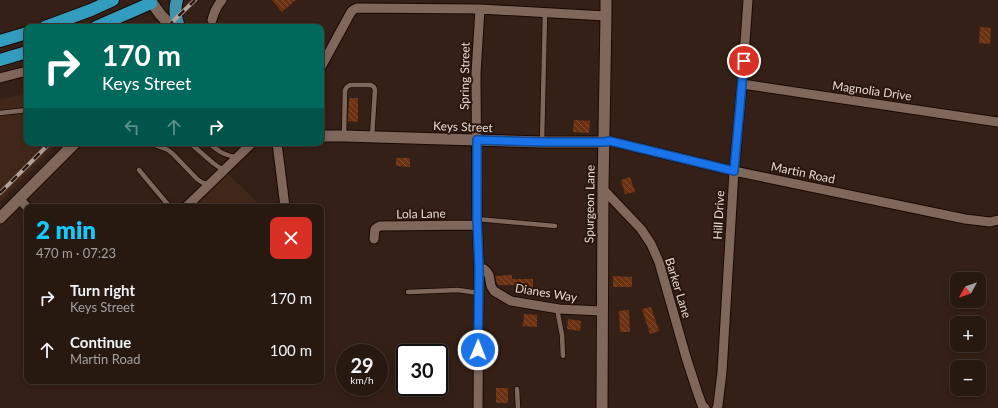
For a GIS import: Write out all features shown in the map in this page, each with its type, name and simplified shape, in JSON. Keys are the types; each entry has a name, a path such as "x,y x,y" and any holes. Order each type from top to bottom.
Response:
{"highway":[{"path":"53,24 113,0"},
{"path":"177,0 175,13 178,24"},
{"path":"102,24 152,1"},
{"path":"0,41 24,34"},
{"path":"0,60 24,53"}],"street":[{"path":"212,20 216,7 222,0"},
{"name":"Spurgeon Lane","path":"602,408 606,0"},
{"name":"Hill Drive","path":"717,408 722,372 734,171 748,0"},
{"path":"152,1 160,14 169,24"},
{"path":"324,62 351,12 356,8 480,9 606,16"},
{"name":"Spring Street","path":"478,408 479,268 477,222 476,73 480,9"},
{"path":"0,78 24,72"},
{"name":"Magnolia Drive","path":"742,84 998,122"},
{"name":"Keys Street","path":"324,136 542,142 604,142"},
{"name":"Martin Road","path":"604,142 610,141 734,171 965,219 990,222 998,220"},
{"path":"0,218 23,203 72,146"},
{"path":"189,204 249,146"},
{"path":"277,146 285,204"},
{"name":"Barker Lane","path":"603,189 640,229 651,244 659,262 686,357 702,405 705,408"},
{"name":"Lola Lane","path":"374,239 375,229 380,226 477,222"},
{"name":"Dianes Way","path":"479,268 484,269 489,275 491,286 494,291 511,301 559,309 602,311"}],"lane":[{"path":"542,142 545,13"},
{"path":"344,136 345,90 350,85 371,85 375,90 372,137"},
{"path":"0,113 24,110"},
{"path":"158,146 168,150 173,154 197,179 203,183 209,184"},
{"path":"193,146 223,170"},
{"path":"213,146 223,153 237,157"},
{"path":"139,170 167,204"},
{"path":"477,222 555,226"},
{"path":"408,292 458,290 479,293"},
{"path":"559,309 558,314 562,335 563,356"},
{"path":"518,389 518,408"}],"shaded area":[{"path":"24,95 24,146 55,146 0,202 0,99"},
{"path":"226,172 259,204 193,204"}],"building":[{"path":"272,0 296,0 282,12"},
{"path":"980,27 991,28 990,44 979,43"},
{"path":"349,98 358,98 358,122 348,121"},
{"path":"574,120 590,121 589,133 573,132"},
{"path":"396,158 410,158 410,167 396,166"},
{"path":"630,177 635,192 625,194 621,180"},
{"path":"512,275 512,279 533,279 533,293 520,293 520,285 498,285 495,276"},
{"path":"613,276 632,277 632,287 613,287"},
{"path":"651,307 659,331 650,334 642,309"},
{"path":"629,310 630,332 620,332 619,311"},
{"path":"524,314 537,315 537,327 523,326"},
{"path":"568,319 581,321 580,331 567,329"},
{"path":"496,388 508,388 508,403 496,403"}],"railway":[{"path":"170,24 195,0"},
{"path":"0,193 47,146"}],"route":[{"path":"478,350 479,268 477,218 477,140 542,142 610,141 734,171 744,61"}]}
